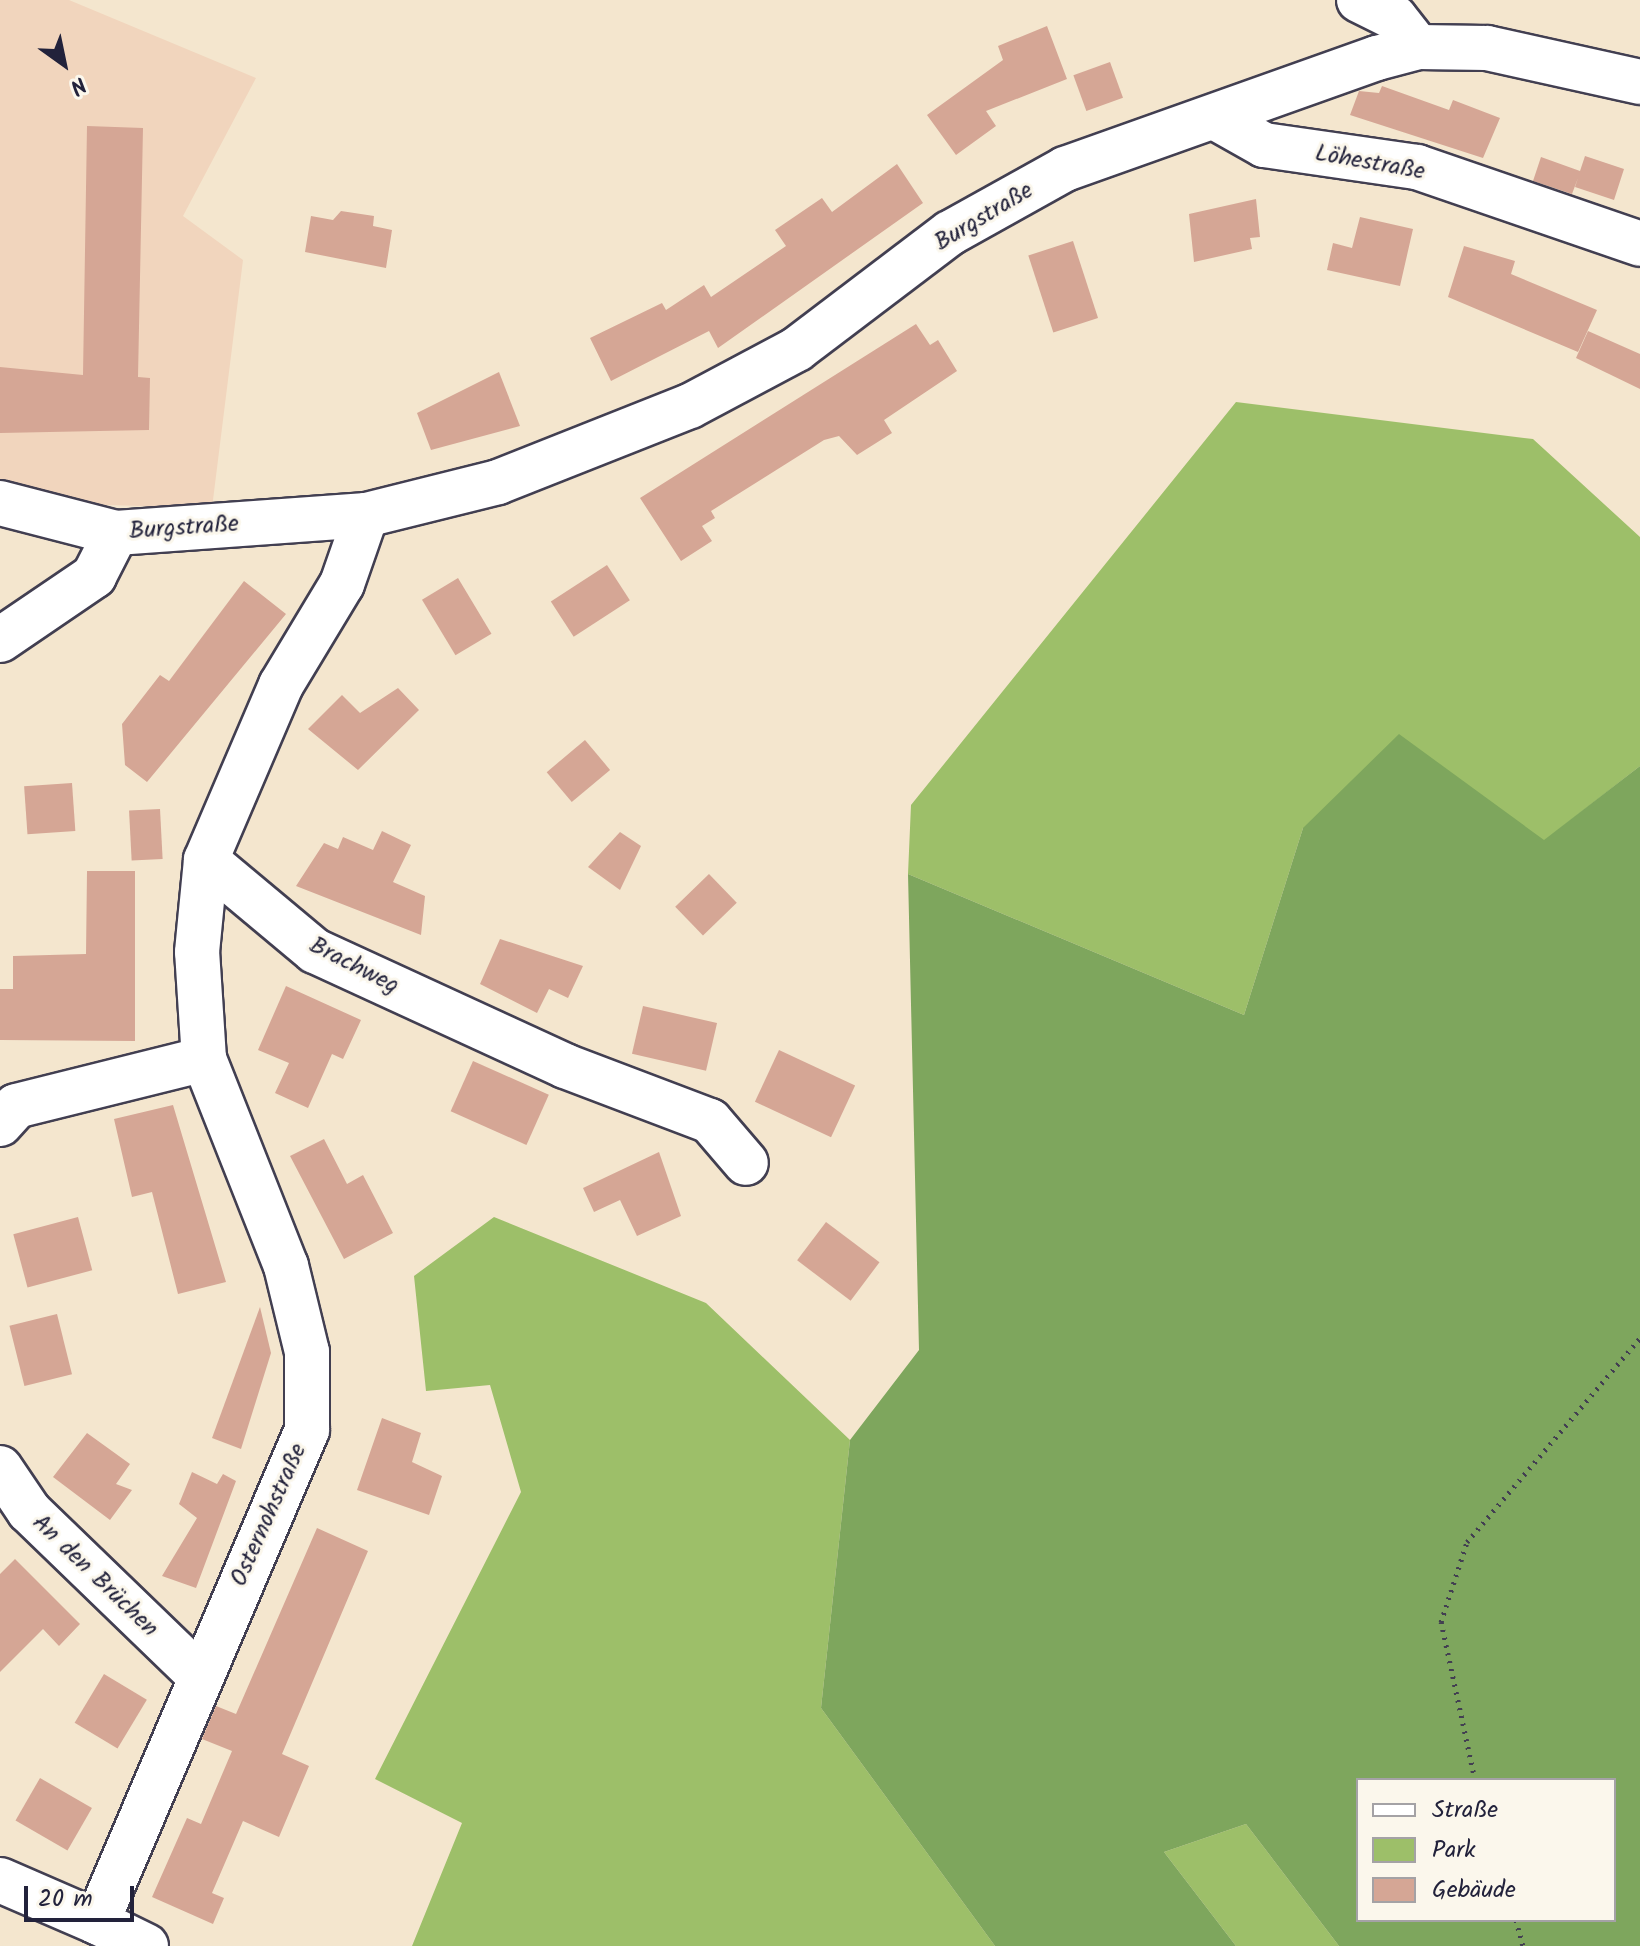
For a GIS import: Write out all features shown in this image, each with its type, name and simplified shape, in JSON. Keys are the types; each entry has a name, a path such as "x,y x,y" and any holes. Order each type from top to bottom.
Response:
{"street":[{"path":"1359,0 1395,18 1418,47"},
{"name":"Burgstraße","path":"0,640 94,576 116,533 366,515 498,482 690,406 797,349 950,233 1065,169 1218,119 1418,47 1487,48 1640,82"},
{"name":"Löhestraße","path":"1218,119 1264,145 1417,167 1632,248"},
{"path":"0,503 116,533"},
{"path":"206,860 281,685 342,584 366,515"},
{"name":"Osternohstraße","path":"97,1922 307,1430 307,1352 286,1266 204,1059 197,952 206,860"},
{"name":"Brachweg","path":"206,860 315,951 565,1066 710,1121 746,1163"},
{"path":"0,1124 16,1106 204,1059"},
{"name":"An den Brüchen","path":"0,1468 29,1511 200,1676"},
{"path":"0,1880 146,1946"}],"path":[{"path":"1475,1778 1441,1622 1467,1542 1640,1338"},
{"path":"1517,1922 1523,1946"}],"shaded area":[{"path":"0,0 69,0 256,78 183,216 243,260 212,508 72,504 0,485"}],"green space":[{"path":"1236,402 1533,439 1640,537 1640,766 1544,841 1303,828 1244,1015 908,874 911,805"},
{"path":"1399,734 1544,840 1640,766 1640,1946 1339,1946 1246,1824 1164,1852 1236,1946 995,1946 821,1708 850,1440 919,1350 908,874 1244,1015 1303,828"},
{"path":"494,1217 706,1303 850,1440 821,1708 995,1946 412,1946 462,1823 375,1779 521,1492 490,1385 426,1391 414,1276"},
{"path":"1246,1824 1339,1946 1236,1946 1164,1852"}],"building":[{"path":"1047,26 1067,79 986,111 996,126 956,155 927,115 1003,60 998,46"},
{"path":"1110,62 1123,98 1086,111 1073,75"},
{"path":"1382,86 1449,110 1453,100 1500,118 1483,158 1350,115 1359,91 1379,93"},
{"path":"87,126 143,128 138,377 150,378 149,430 0,433 0,367 83,375"},
{"path":"1585,156 1624,169 1614,200 1575,187 1578,178 1572,194 1533,181 1541,157 1580,171"},
{"path":"897,164 923,203 718,348 709,331 611,381 590,338 662,303 666,310 704,285 711,297 786,246 775,230 822,198 832,212"},
{"path":"1256,199 1260,237 1250,238 1252,249 1194,262 1189,214"},
{"path":"341,211 374,216 373,226 392,230 386,268 305,252 311,216 333,220"},
{"path":"1360,217 1413,229 1400,286 1327,270 1333,243 1352,248"},
{"path":"1073,241 1098,318 1053,333 1028,256"},
{"path":"1464,246 1515,261 1511,274 1597,310 1578,352 1448,297"},
{"path":"916,324 930,345 938,340 957,371 884,420 892,433 857,455 839,436 824,440 711,511 715,518 702,526 712,541 681,561 640,498"},
{"path":"1588,331 1640,354 1640,389 1576,358"},
{"path":"499,372 520,426 431,450 417,413"},
{"path":"607,565 630,600 574,637 551,601"},
{"path":"458,578 491,634 455,655 422,600"},
{"path":"244,581 286,614 147,782 125,765 122,724 160,675 169,681"},
{"path":"398,688 419,710 358,770 308,729 342,695 360,713"},
{"path":"585,740 610,770 572,802 547,772"},
{"path":"72,783 75,831 27,834 24,786"},
{"path":"160,809 163,859 132,861 129,811"},
{"path":"382,831 411,845 393,882 425,896 421,935 296,886 324,843 338,849 343,837 373,850"},
{"path":"620,832 641,846 620,890 588,867"},
{"path":"87,871 135,871 135,1041 0,1040 0,989 13,989 13,956 86,954"},
{"path":"709,874 737,903 703,935 675,907"},
{"path":"500,939 583,966 568,998 549,989 537,1013 480,984"},
{"path":"286,986 361,1020 343,1059 332,1054 308,1108 275,1093 289,1063 258,1050"},
{"path":"643,1006 717,1023 706,1071 632,1054"},
{"path":"779,1050 855,1085 831,1137 755,1102"},
{"path":"473,1061 549,1095 526,1145 451,1111"},
{"path":"173,1105 226,1282 178,1294 152,1192 132,1197 114,1119"},
{"path":"324,1139 347,1184 363,1175 393,1233 344,1259 290,1156"},
{"path":"659,1152 681,1216 637,1236 620,1200 594,1212 583,1188"},
{"path":"78,1217 92,1270 28,1287 13,1234"},
{"path":"826,1222 880,1262 851,1301 797,1260"},
{"path":"260,1307 271,1353 241,1449 212,1438"},
{"path":"57,1314 72,1374 24,1386 9,1326"},
{"path":"382,1418 421,1433 412,1462 442,1476 429,1515 357,1490"},
{"path":"87,1433 130,1464 116,1484 132,1490 110,1520 53,1477"},
{"path":"192,1472 217,1484 223,1474 236,1481 196,1588 162,1576 197,1518 179,1504"},
{"path":"317,1528 368,1551 282,1754 309,1766 279,1837 243,1821 212,1893 224,1898 213,1924 152,1897 187,1818 201,1824 232,1751 202,1739 216,1706 236,1714"},
{"path":"15,1559 80,1624 59,1646 43,1629 0,1672 0,1574"},
{"path":"104,1674 147,1700 118,1749 75,1723"},
{"path":"40,1778 92,1808 67,1850 16,1820"}]}
